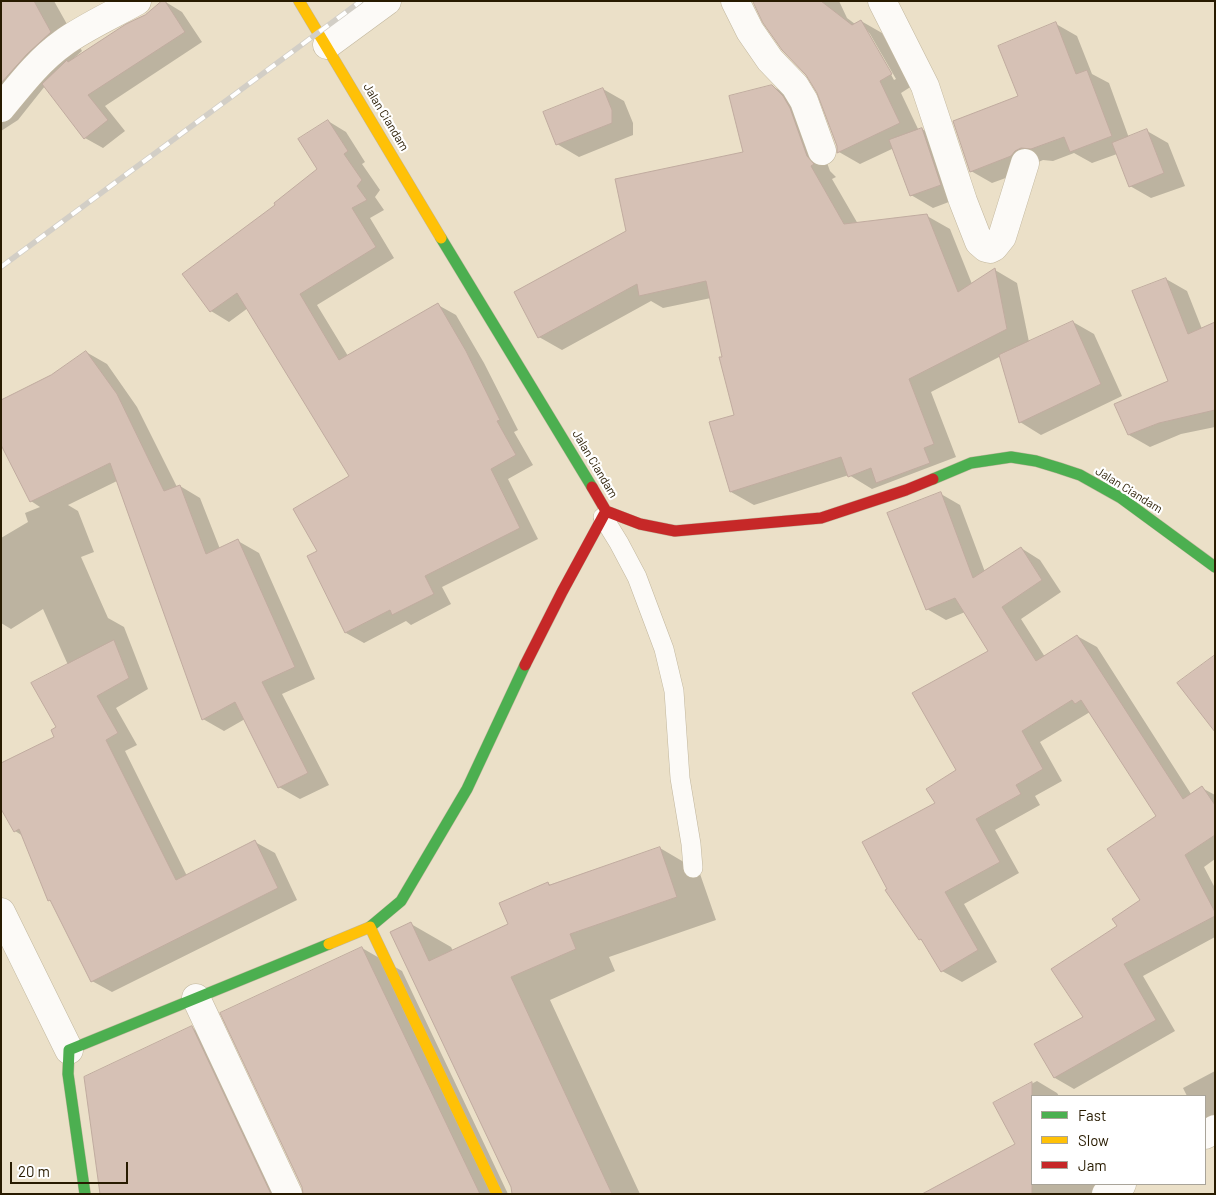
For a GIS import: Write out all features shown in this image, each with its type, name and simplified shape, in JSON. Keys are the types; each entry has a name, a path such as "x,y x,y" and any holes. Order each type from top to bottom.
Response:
{"street":[{"path":"1,108 33,71 64,42 137,1"},
{"name":"Jalan Ciandam","path":"299,1 604,514 675,531 821,518 906,490 971,463 1010,457 1036,461 1060,468 1080,475 1097,484 1121,498 1215,567"},
{"path":"327,46 387,1"},
{"path":"735,1 750,31 770,60 795,86 804,101 822,151"},
{"path":"882,1 925,86 978,242 986,248 994,247 1002,237 1024,163"},
{"path":"69,1050 370,927 401,901 467,789 501,714 562,592 604,514"},
{"path":"1,912 69,1050 68,1074 83,1193"},
{"path":"370,927 498,1194"},
{"path":"196,998 288,1194"},
{"path":"1106,1194 1120,1185"}],"lane":[{"path":"604,514 637,577 664,649 674,691 680,778 693,868"}],"building":[{"path":"1,1 34,1 51,32 27,54 1,83"},
{"path":"162,1 165,1 185,32 88,95 108,120 84,139 42,84 67,60 68,62 126,24 145,15"},
{"path":"753,1 821,1 852,25 861,20 892,74 880,81 900,123 837,153 837,146 817,93 806,75 782,50 763,23"},
{"path":"1056,22 1076,74 1087,70 1112,136 1070,152 1064,137 1031,149 1021,148 1011,156 970,172 953,121 1018,96 998,46"},
{"path":"772,85 783,96 790,108 807,156 814,164 811,166 844,224 927,214 958,292 995,268 1007,329 909,379 934,444 924,448 930,463 876,483 871,468 848,477 841,457 730,492 709,422 734,415 719,357 722,357 706,281 639,296 637,284 538,338 514,292 626,231 615,179 743,152 729,96"},
{"path":"603,88 612,110 612,123 556,145 543,112"},
{"path":"328,120 348,151 344,154 362,180 357,186 367,200 352,208 376,247 300,294 339,360 438,303 466,351 500,420 497,421 516,455 491,469 520,528 425,576 434,594 392,615 390,610 345,633 307,556 317,551 293,509 349,476 237,293 210,312 182,274 275,205 274,203 317,169 298,139"},
{"path":"922,128 941,185 910,196 889,140"},
{"path":"1147,129 1164,173 1129,187 1112,143"},
{"path":"1166,278 1188,334 1215,322 1215,410 1159,423 1128,435 1114,404 1168,381 1132,291"},
{"path":"1073,321 1101,384 1019,423 999,355"},
{"path":"86,351 117,394 164,491 180,485 206,554 238,539 295,667 262,682 308,773 278,788 235,702 202,720 110,463 30,502 1,445 1,400 51,375"},
{"path":"941,492 973,578 1021,547 1042,580 1002,607 1036,661 1077,635 1183,799 1202,786 1215,805 1215,835 1185,855 1215,912 1215,916 1124,964 1156,1020 1054,1078 1034,1044 1083,1017 1051,969 1117,926 1112,919 1140,900 1107,849 1156,816 1081,700 1075,704 1072,700 1022,731 1043,769 1016,785 1021,794 976,819 1000,862 945,892 978,950 941,972 921,939 919,940 885,890 887,889 862,842 935,803 926,789 956,770 912,693 988,651 955,598 926,610 887,513"},
{"path":"114,640 129,678 97,696 118,733 106,740 176,880 255,840 278,888 91,982 50,900 48,901 19,829 14,832 1,809 1,763 54,737 51,730 56,727 31,683"},
{"path":"1215,655 1215,732 1177,683"},
{"path":"660,847 677,897 570,934 576,949 511,977 612,1194 512,1194 511,1187 390,932 411,922 429,961 508,924 499,903 548,882 549,885"},
{"path":"362,947 480,1194 303,1194 302,1187 220,1013"},
{"path":"192,1026 271,1194 100,1194 84,1077"},
{"path":"1032,1082 1032,1194 922,1194 1015,1144 993,1103"}],"railway":[{"path":"1,267 361,1"}],"traffic: fast":[{"path":"441,238 592,487"},
{"path":"933,479 971,463 1011,457 1036,461 1059,468 1080,475 1121,498 1215,567"},
{"path":"370,927 401,901 467,789 525,665"},
{"path":"85,1194 68,1074 69,1050 329,944"}],"traffic: slow":[{"path":"299,1 441,238"},
{"path":"329,944 370,927 497,1194"}],"traffic: jam":[{"path":"592,487 606,511 640,524 675,531 821,518 906,490 933,479"},
{"path":"525,665 606,511"}]}
